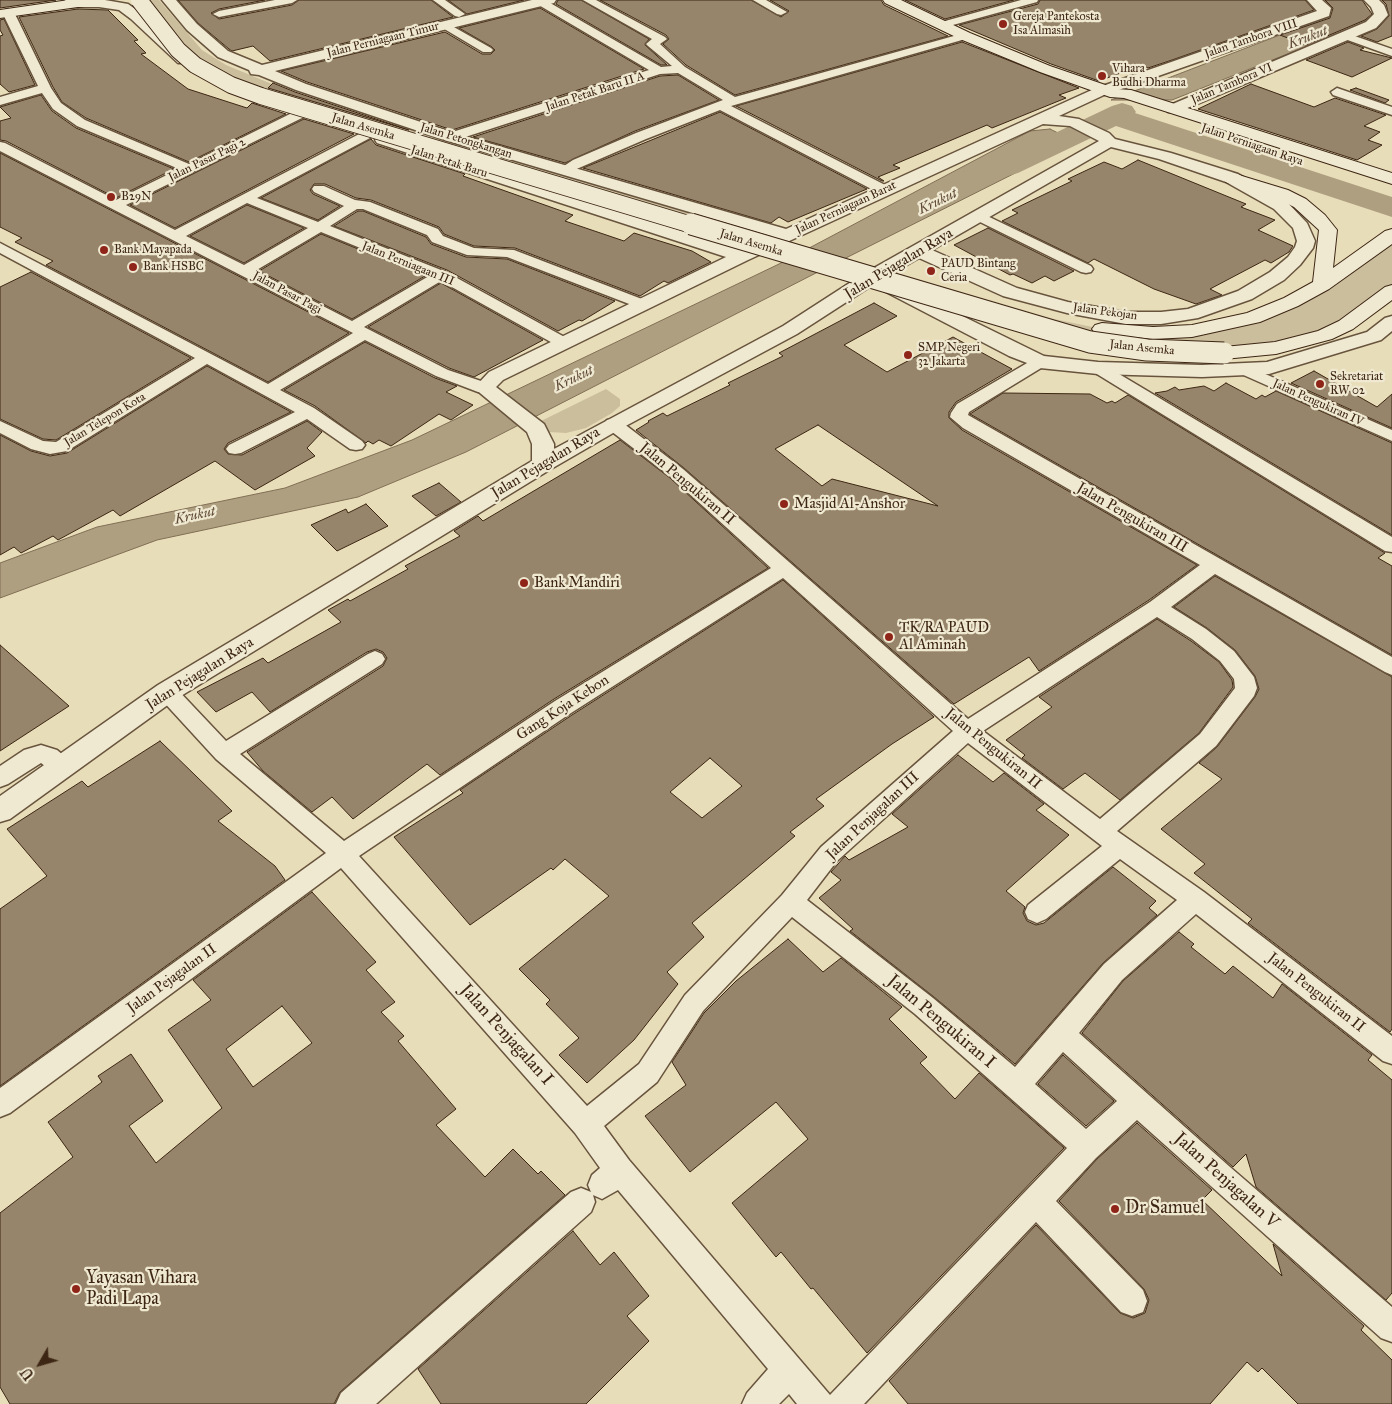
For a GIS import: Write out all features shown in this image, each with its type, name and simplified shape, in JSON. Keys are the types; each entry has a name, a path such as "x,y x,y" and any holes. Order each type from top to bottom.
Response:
{"main road":[{"path":"4,13 99,0"},
{"name":"Jalan Asemka","path":"139,0 178,50 196,65 231,85 262,96 1064,336 1147,350 1224,352 1276,348 1309,340 1346,325 1392,291"},
{"name":"Jalan Asemka","path":"159,0 202,50 226,65 308,99 1054,319 1102,330 1152,333 1192,331 1253,318 1291,302 1322,285 1392,235"},
{"name":"Jalan Perniagaan Raya","path":"890,0 965,36 1046,69 1117,94 1392,179"},
{"path":"1046,69 1083,95 1080,102"},
{"name":"Jalan Perniagaan Raya","path":"1168,110 1275,154 1392,191"},
{"path":"1232,178 1282,194 1300,203 1312,212 1328,230 1322,285"}],"street":[{"name":"Jalan Petongkangan","path":"169,0 192,27 217,49 253,68 301,87 451,137 786,235"},
{"path":"219,14 292,0"},
{"path":"438,0 459,14"},
{"name":"Jalan Perniagaan Timur","path":"212,79 513,0"},
{"path":"588,0 661,39 652,44 678,65 680,69 728,104 884,190"},
{"path":"758,0 781,12"},
{"path":"942,25 1034,0"},
{"name":"Jalan Tambora VIII","path":"1117,94 1324,13 1324,8 1314,0"},
{"name":"Jalan Tambora VI","path":"1168,110 1371,25 1380,15 1377,5 1371,0"},
{"name":"Jalan Perniagaan Timur","path":"253,68 445,26 545,1"},
{"path":"545,1 659,71"},
{"name":"Jalan Petak Baru","path":"62,4 99,3 123,7 136,16 176,55 212,79 300,114 742,256"},
{"path":"4,13 45,88 57,106 81,123 191,169"},
{"path":"445,26 487,50"},
{"path":"566,170 641,136 728,104 965,36"},
{"path":"1346,36 1392,53"},
{"name":"Jalan Petak Baru II A","path":"451,137 659,71 680,69"},
{"path":"0,101 45,88"},
{"path":"1337,92 1392,111"},
{"name":"Jalan Perniagaan Barat","path":"489,391 496,376 786,235 1080,102 1117,94"},
{"path":"1075,123 1071,113 1080,102"},
{"name":"Jalan Pasar Pagi 2","path":"114,206 300,114"},
{"name":"Jalan Pekojan","path":"918,251 1010,292 1066,307 1126,318 1161,318 1191,314 1245,295 1276,276 1294,261 1304,248 1306,241 1297,221 1280,205 1232,178 1106,139 1075,123 1039,120"},
{"path":"176,235 366,134"},
{"name":"Jalan Pejagalan Raya","path":"0,811 167,692 543,464 613,424 790,330 872,277 979,216 1106,139"},
{"name":"Jalan Pasar Pagi","path":"0,146 442,373 489,391 536,429 543,444 543,464"},
{"path":"319,189 352,204 365,205 433,232 437,239 472,252 509,253 642,304"},
{"name":"Jalan Perniagaan III","path":"246,198 441,275 564,343"},
{"path":"245,271 350,208 352,204"},
{"path":"979,216 1086,269"},
{"path":"0,247 308,412 356,445"},
{"path":"268,392 441,275"},
{"path":"872,277 1016,352 1040,362 1098,368 1202,371 1269,368 1328,352 1374,336 1392,322"},
{"path":"955,320 948,307 954,295 971,287 994,286"},
{"name":"Jalan Telepon Kota","path":"0,426 37,445 50,449 61,447 206,358"},
{"name":"Jalan Pengukiran III","path":"1040,362 963,408 959,413 959,417 1392,667"},
{"path":"1098,368 1392,546"},
{"name":"Jalan Pengukiran IV","path":"1245,370 1392,436"},
{"path":"235,449 308,412"},
{"name":"Jalan Pengukiran II","path":"613,424 677,472 967,731 1110,839 1194,899 1392,1052"},
{"name":"Jalan Penjagalan III","path":"586,1124 648,1072 694,1004 792,902 829,854 967,731 1157,607 1213,565"},
{"name":"Gang Koja Kebon","path":"343,854 563,707 786,568"},
{"path":"1037,912 1208,740 1243,696 1246,688 1244,677 1227,656 1199,634 1157,607"},
{"path":"224,753 375,659"},
{"name":"Jalan Penjagalan I","path":"167,692 224,753 343,854 586,1124 601,1186 789,1370 818,1404"},
{"path":"0,778 32,756 41,754 49,756 62,767"},
{"name":"Jalan Pejagalan II","path":"0,1104 343,854"},
{"path":"1016,1085 1062,1034 1113,972 1194,899"},
{"name":"Jalan Pengukiran I","path":"792,902 924,1006 1056,1119 1086,1148"},
{"name":"Jalan Penjagalan V","path":"1062,1034 1220,1177 1392,1327"},
{"path":"842,1404 1086,1148 1137,1101"},
{"path":"352,1404 601,1186"},
{"path":"1036,1201 1132,1300"},
{"path":"758,1404 789,1370"}],"shaded area":[{"path":"139,0 159,0 202,50 226,65 308,99 1054,319 1102,329 1217,326 1322,285 1392,235 1392,291 1346,325 1276,348 1090,342 206,71"},
{"path":"606,389 620,399 620,406 612,413 586,428 566,433 549,432 539,422"}],"water":[{"path":"1366,8 1369,16 1365,22 1355,27 1172,100 1111,100 1332,15"},
{"path":"1050,129 1074,141 1069,146 466,452 358,497 157,540 0,598 0,563 97,527 285,488 412,440 779,264 1030,131"}],"building":[{"path":"0,0 56,0 0,8"},
{"path":"178,0 265,0 219,9 211,13 219,19 292,5 299,0 431,0 453,17 270,61 253,46 232,51 198,23"},
{"path":"448,0 524,0 467,14"},
{"path":"558,0 581,0 649,39 645,45 667,65 661,65 556,4"},
{"path":"600,0 751,0 781,17 789,11 770,0 881,0 884,5 948,36 735,95 686,65 663,44 669,39 666,35"},
{"path":"905,0 1014,0 945,19"},
{"path":"1040,0 1305,0 1314,10 1148,68 1142,65 1099,81 1051,64 959,25 1038,4"},
{"path":"1325,0 1362,0 1372,14 1365,20 1306,45 1280,35 1330,18 1333,8"},
{"path":"1382,0 1392,0 1392,36 1377,42 1361,36 1377,29 1389,16 1386,4"},
{"path":"540,8 644,69 452,130 307,82 281,71 445,32 482,54 491,54 495,50 492,47 459,28"},
{"path":"78,9 108,10 138,40 134,41 146,53 141,54 188,89 247,108 252,103 286,114 189,162 86,118 62,102 19,17"},
{"path":"4,19 35,85 9,92 0,84 0,36 3,35 0,30 0,20"},
{"path":"962,42 1079,88 1059,95 1066,98 992,128 987,125 893,165 900,168 878,177 884,181 736,106"},
{"path":"1348,42 1364,48 1360,50 1392,58 1352,77 1306,60"},
{"path":"678,75 719,100 635,131 565,163 473,137 660,76"},
{"path":"273,83 295,92 409,130 268,88"},
{"path":"1251,84 1314,107 1335,98 1386,115 1364,126 1380,132 1368,140 1382,145 1357,160 1198,109"},
{"path":"1356,88 1389,100 1385,103 1350,90"},
{"path":"41,95 52,111 76,128 174,169 116,198 6,141 0,140 0,121 11,118 0,107"},
{"path":"720,112 867,189 788,222 779,217 771,223 583,168"},
{"path":"304,119 354,134 175,228 130,205"},
{"path":"371,139 376,145 465,174 463,176 573,215 565,221 624,241 634,233 692,251 711,262 668,283 664,281 640,296 515,248 474,246 444,234 439,227 371,200 356,198 325,184 314,184 310,190 313,194 340,206 318,220 261,198"},
{"path":"0,153 349,333 268,382 46,265 53,261 15,242 22,238 0,227"},
{"path":"1138,160 1246,204 1241,207 1275,220 1258,230 1293,246 1289,252 1271,263 1265,260 1210,289 1222,295 1196,304 1154,289 1094,259 1088,263 1002,221 1018,213 1012,210 1072,181 1068,179 1104,162 1122,169"},
{"path":"247,205 304,228 244,263 190,236"},
{"path":"358,211 363,211 426,237 431,244 466,257 507,259 615,301 582,321 579,320 558,331 447,270 334,226"},
{"path":"988,228 1074,271 1054,281 1045,276 1032,283 1013,274 1010,275 954,245"},
{"path":"321,234 425,276 352,319 259,271"},
{"path":"31,272 191,358 56,440 43,439 0,419 0,287"},
{"path":"441,283 543,340 474,377 449,368 368,327"},
{"path":"874,303 897,316 844,345 887,372 953,337 1012,369 956,402 949,412 949,418 962,430 1197,565 1149,600 1039,671 1029,657 954,704 684,468 636,430 663,413 667,416 783,356 779,353","holes":["818,425 938,506 832,479 822,486 775,449"]},
{"path":"365,342 435,378 457,386 446,392 473,405 451,420 439,414 391,446 379,440 373,444 368,441 366,443 315,406 284,390"},
{"path":"207,366 291,412 228,443 224,449 228,454 242,455 307,421 322,432 307,448 315,456 255,490 215,461 120,516 113,510 58,540 53,536 21,553 14,547 0,555 0,435 31,451 50,456 67,453"},
{"path":"1314,371 1377,407 1392,394 1392,428 1291,383"},
{"path":"1226,383 1256,399 1276,391 1392,443 1392,535 1155,393 1167,391 1175,387 1179,390 1204,386 1214,391"},
{"path":"1003,393 1090,394 1107,403 1112,401 1115,403 1128,395 1385,553 1378,558 1392,566 1392,655 970,414"},
{"path":"620,440 670,478 768,568 554,699 440,775 427,764 353,819 332,797 312,812 263,771 247,752 383,666 387,658 383,652 376,649 367,652 270,712 252,692 216,712 197,692 263,658 268,663 341,622 328,610 348,599 350,601 408,569 405,566 460,536 454,531 478,516 483,521"},
{"path":"439,483 461,502 436,516 412,496"},
{"path":"366,504 388,526 337,551 311,525 346,509 348,513"},
{"path":"1215,576 1392,677 1392,1029 1390,1032 1248,923 1252,919 1194,873 1205,864 1161,829 1222,779 1199,763 1217,747 1259,689 1255,676 1235,650 1207,628 1174,607"},
{"path":"783,580 934,717 892,744 816,799 824,806 790,832 795,836 692,923 704,937 667,972 678,984 634,1040 587,1083 559,1055 579,1038 546,1004 550,1000 519,969 609,896 565,859 553,870 551,868 470,925 394,837 463,793 460,790 572,715","holes":["710,758 742,786 702,818 670,792"]},
{"path":"1157,619 1219,662 1232,680 1233,687 1199,733 1120,800 1085,773 1063,789 1022,758 1025,755 1006,740 1052,707 1039,697"},
{"path":"0,645 69,706 0,751"},
{"path":"160,741 232,811 218,821 275,866 285,880 0,1086 0,909 47,876 7,829 82,781 88,787"},
{"path":"958,755 993,782 1004,773 1044,804 1036,810 1069,835 1006,891 1025,907 1023,913 1027,921 1036,925 1044,923 1113,867 1156,901 1149,908 1157,915 1103,963 1015,1064 850,931 853,929 819,898 841,880 831,872 845,856 849,860 908,827 892,814"},
{"path":"312,892 376,962 366,970 395,1002 381,1012 404,1036 398,1041 456,1109 436,1125 485,1177 513,1149 538,1174 541,1171 565,1195 340,1392 334,1404 10,1404 0,1387 0,1213 73,1157 48,1122 102,1082 98,1076 131,1054 163,1101 129,1126 156,1163 222,1108 168,1030 211,1000 193,980","holes":["282,1006 312,1043 253,1087 226,1049"]},
{"path":"1179,932 1194,944 1191,947 1225,974 1233,966 1273,998 1282,984 1372,1055 1368,1060 1392,1080 1392,1293 1386,1300 1256,1187 1246,1154 1233,1167 1082,1033 1123,981"},
{"path":"788,939 823,972 841,958 902,1007 889,1019 927,1057 920,1063 955,1099 979,1073 1064,1148 867,1353 781,1252 776,1257 732,1203 808,1139 776,1102 690,1172 645,1116 686,1085 672,1062 704,1013 736,981"},
{"path":"1063,1055 1114,1101 1086,1126 1038,1084"},
{"path":"1137,1123 1212,1190 1202,1200 1282,1276 1273,1244 1364,1326 1361,1330 1392,1360 1392,1404 1298,1404 1262,1368 1258,1372 1247,1362 1210,1404 908,1404 889,1381 1036,1225 1120,1313 1133,1318 1145,1313 1149,1300 1144,1289 1059,1201 1097,1159"},
{"path":"573,1231 600,1265 614,1252 649,1296 627,1316 649,1341 586,1404 441,1404 418,1369"}],"waterway":[{"name":"Krukut","path":"1007,167 1122,112"},
{"path":"1114,116 1392,207"}],"place":[{"name":"Gereja Pantekosta Isa Almasih","path":"1003,24"},
{"name":"Vihara Budhi Dharma","path":"1102,76"},
{"name":"B29N","path":"111,197"},
{"name":"Bank Mayapada","path":"104,250"},
{"name":"Bank HSBC","path":"133,267"},
{"name":"PAUD Bintang Ceria","path":"931,271"},
{"name":"SMP Negeri 32 Jakarta","path":"908,355"},
{"name":"Sekretariat RW 02","path":"1320,384"},
{"name":"Masjid Al-Anshor","path":"784,504"},
{"name":"Bank Mandiri","path":"524,583"},
{"name":"TK/RA PAUD Al Aminah","path":"889,637"},
{"name":"Dr Samuel","path":"1115,1209"},
{"name":"Yayasan Vihara Padi Lapa","path":"76,1289"}]}
